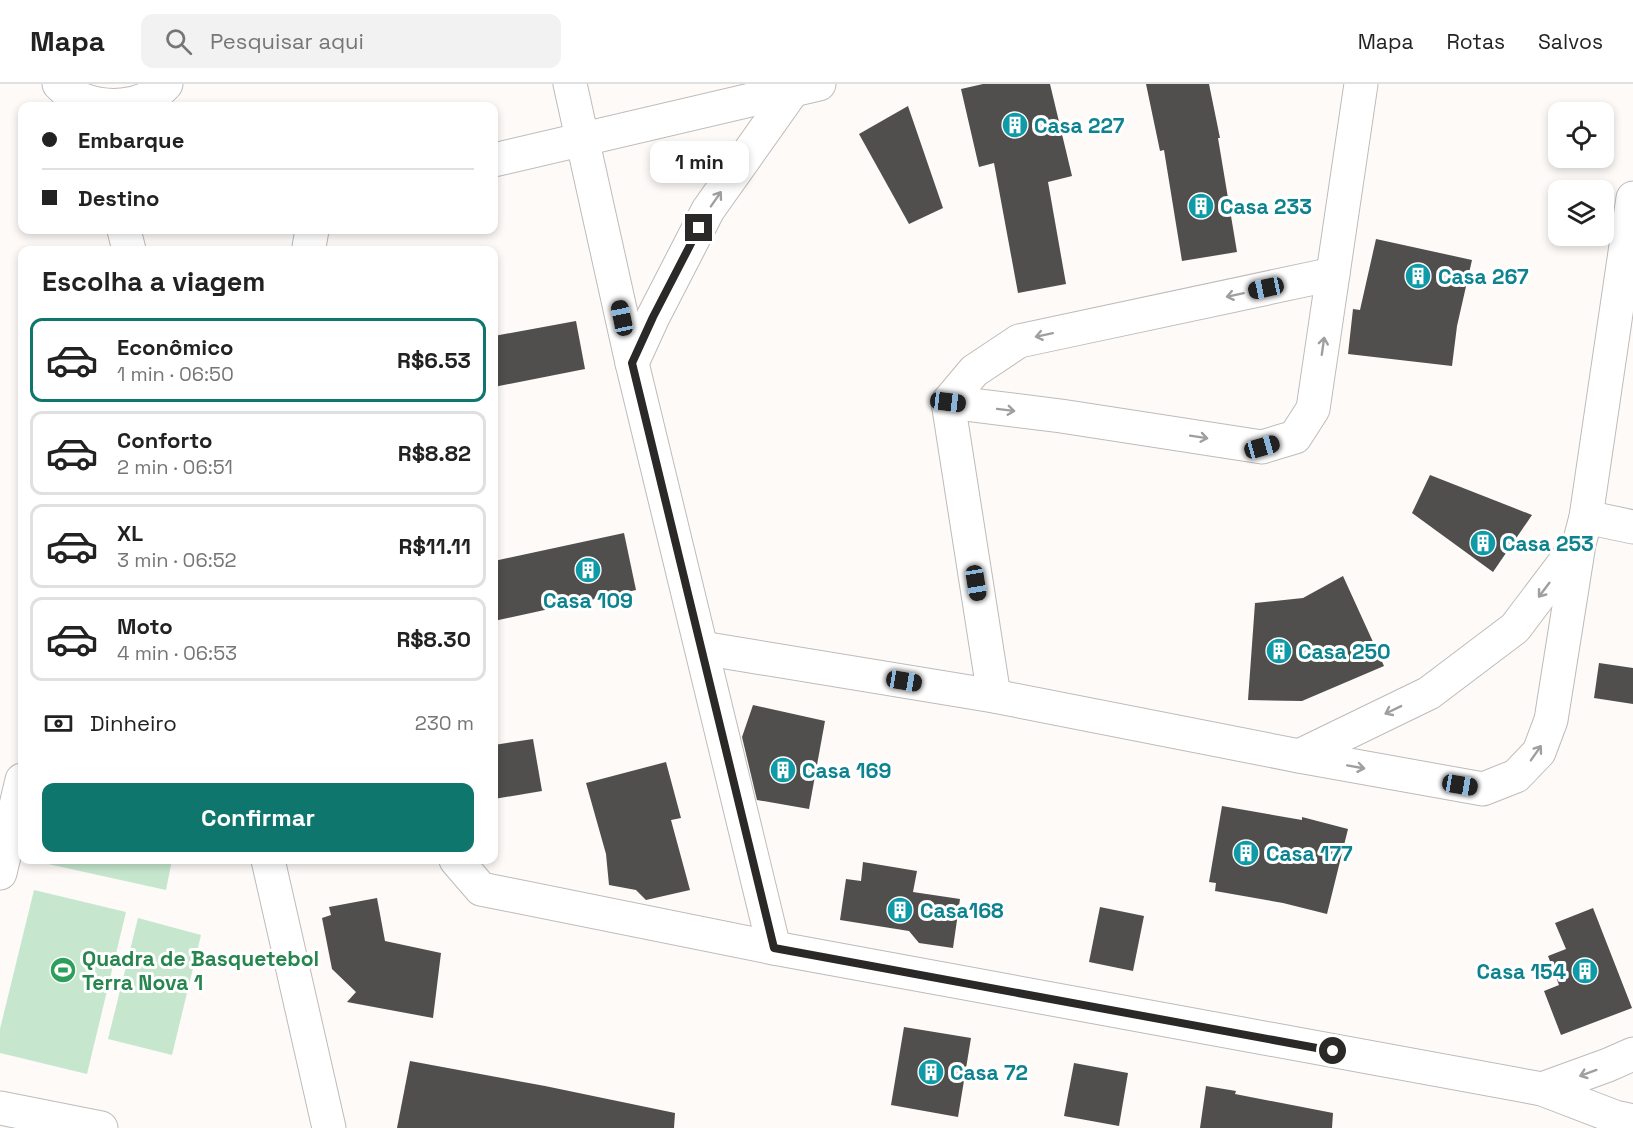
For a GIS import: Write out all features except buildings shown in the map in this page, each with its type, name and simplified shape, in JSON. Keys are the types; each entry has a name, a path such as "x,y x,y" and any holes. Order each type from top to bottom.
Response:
{"street":[{"path":"59,84 71,95 88,102"},
{"path":"134,102 142,100 166,84"},
{"path":"570,84 632,363 774,948"},
{"path":"948,402 1061,416 1262,447 1295,437 1314,409 1361,84"},
{"path":"498,159 806,87"},
{"path":"632,363 708,210 806,87"},
{"path":"702,648 994,696 1299,756 1483,789 1516,776 1539,752 1551,720 1633,198"},
{"path":"994,696 948,402 974,370 1019,341 1333,274"},
{"path":"1582,530 1633,526"},
{"path":"1299,756 1429,693 1515,628 1582,530"},
{"path":"0,873 18,797"},
{"path":"269,864 329,1128"},
{"path":"459,864 481,889 774,948 1542,1089 1616,1118 1633,1121"},
{"path":"1542,1089 1633,1054"},
{"path":"0,1108 100,1128"}],"green space":[{"path":"48,864 171,864 166,890"},
{"name":"Quadra de Basquetebol Terra Nova 1","path":"34,890 126,912 87,1074 0,1053 0,1029"},
{"path":"138,918 201,935 172,1055 108,1039"}],"place":[{"name":"Casa 227","path":"1015,125"},
{"name":"Casa 233","path":"1201,206"},
{"name":"Casa 267","path":"1418,276"},
{"name":"Casa 253","path":"1483,543"},
{"name":"Casa 109","path":"588,570"},
{"name":"Casa 250","path":"1279,651"},
{"name":"Casa 169","path":"783,770"},
{"name":"Casa 177","path":"1246,853"},
{"name":"Casa168","path":"900,910"},
{"name":"Quadra de Basquetebol Terra Nova 1","path":"63,970"},
{"name":"Casa 154","path":"1585,971"},
{"name":"Casa 72","path":"931,1072"}],"route":[{"path":"699,228 632,363 774,948 1333,1051"}]}
